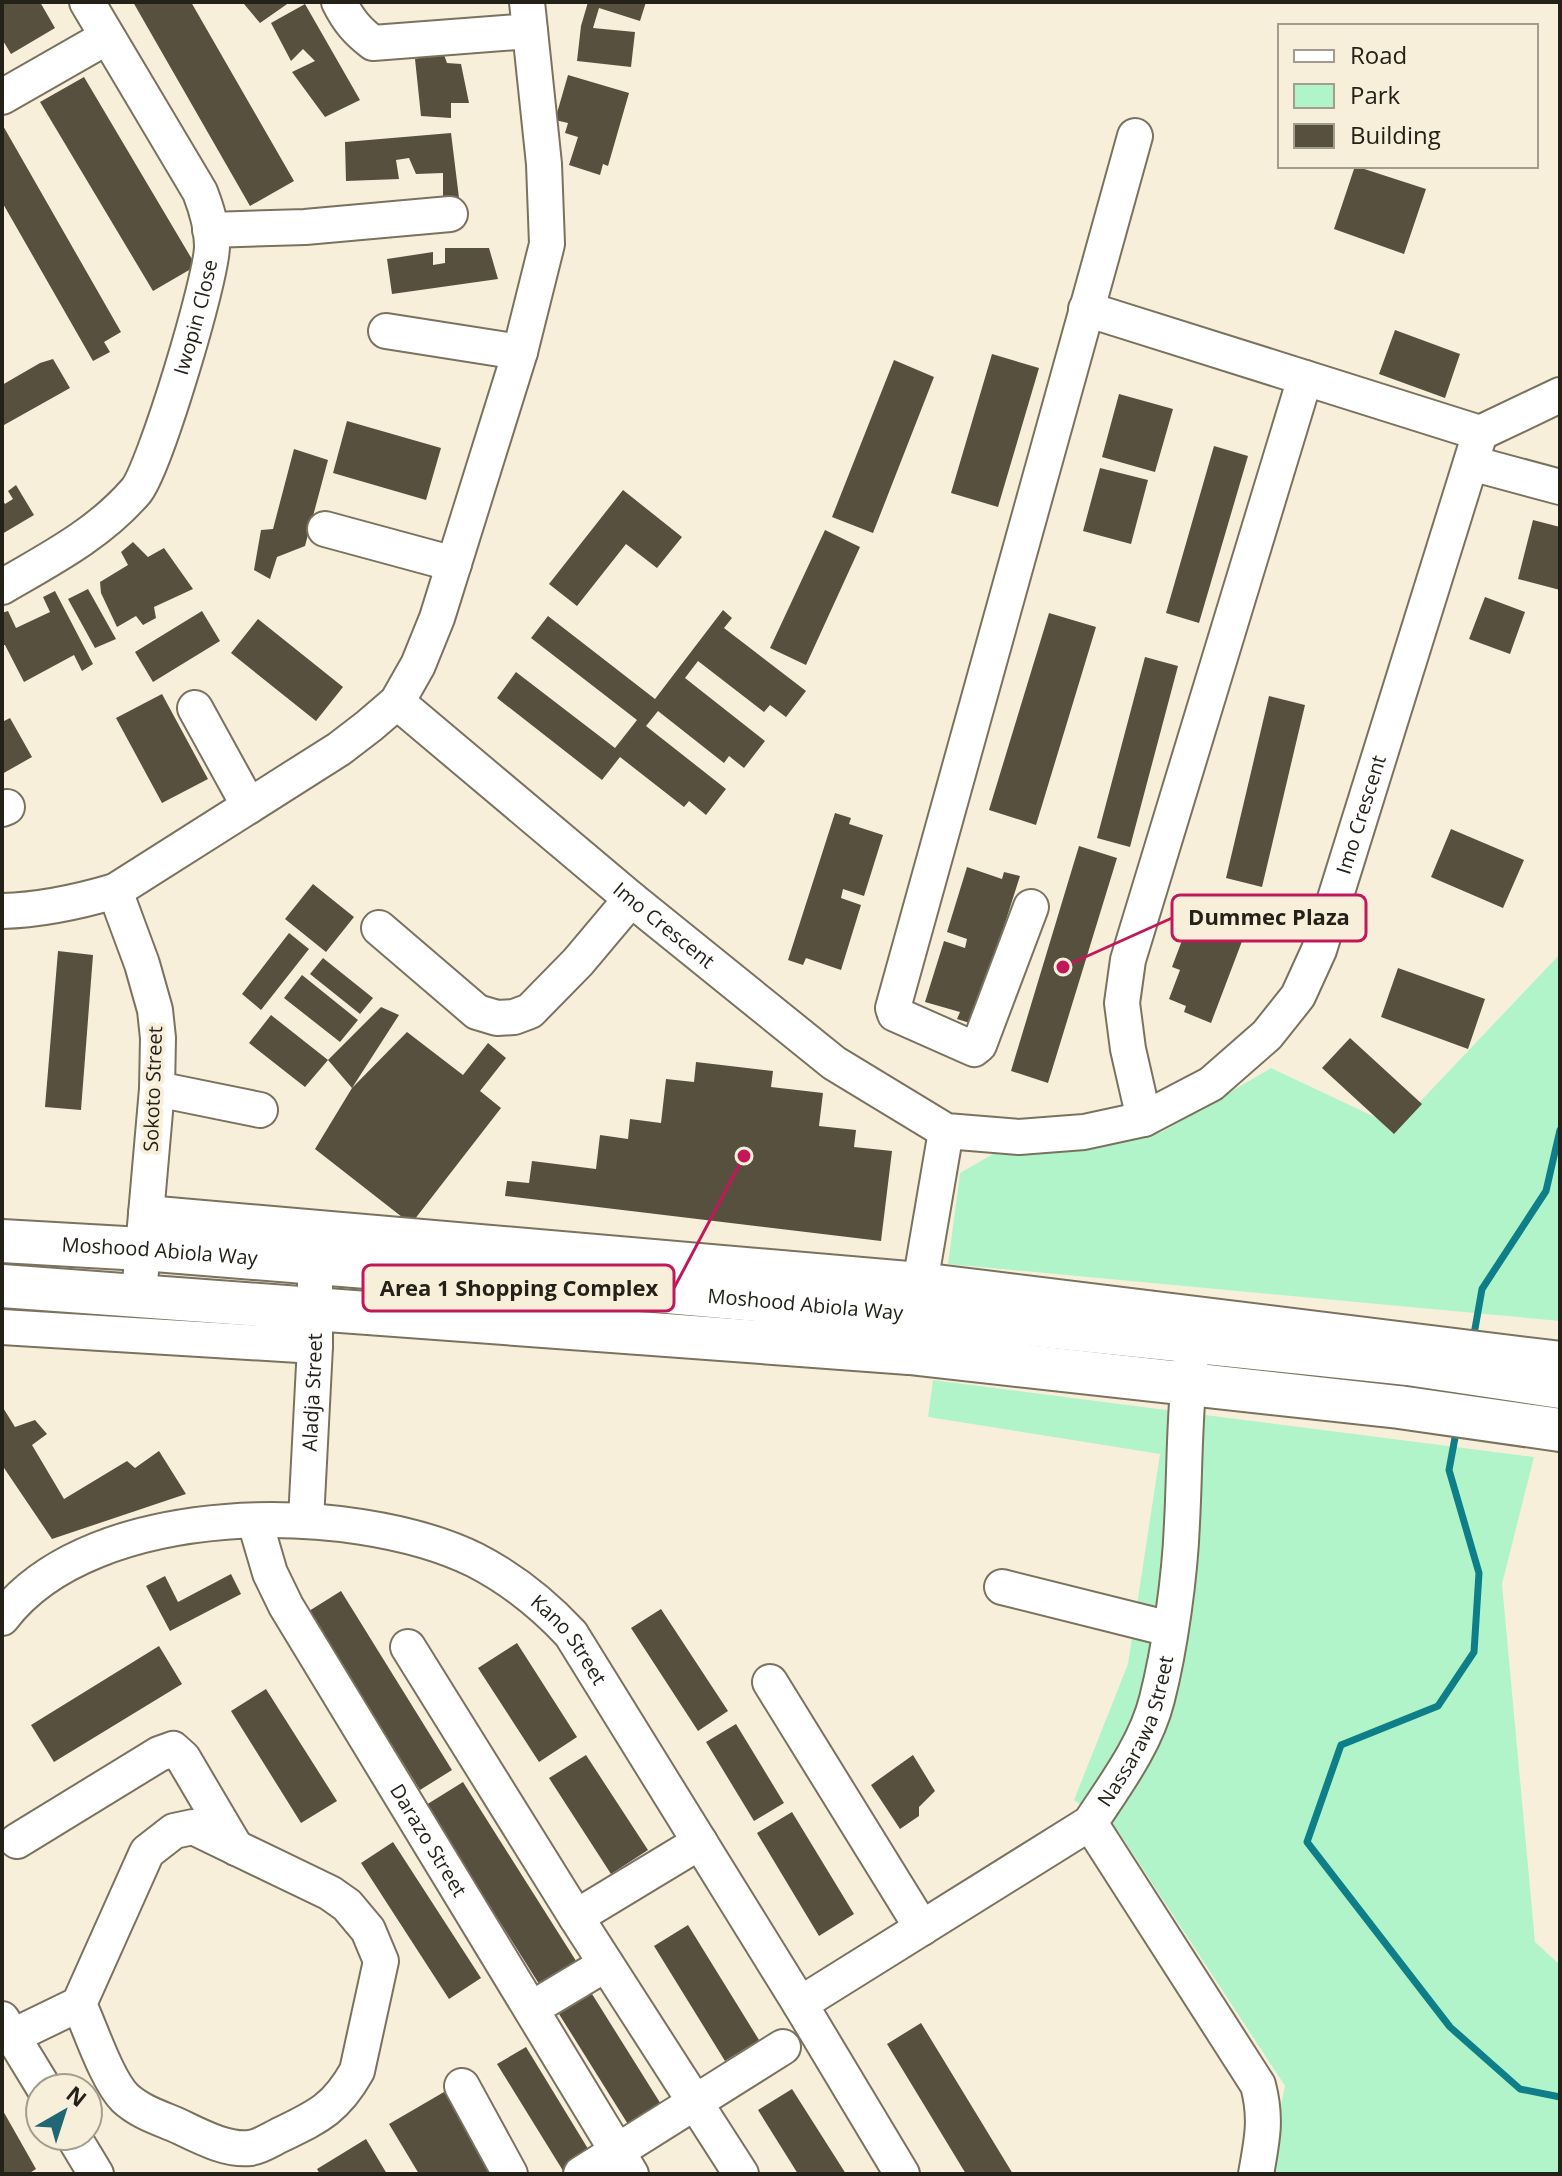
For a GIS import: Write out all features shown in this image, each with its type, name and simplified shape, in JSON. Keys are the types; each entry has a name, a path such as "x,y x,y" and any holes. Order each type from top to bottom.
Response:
{"main road":[{"name":"Moshood Abiola Way","path":"2,1241 144,1231 315,1263 600,1286 1556,1377"},
{"name":"Moshood Abiola Way","path":"2,1286 139,1294 314,1327 914,1316 1188,1382 1552,1429"}],"street":[{"name":"Iwopin Close","path":"2,587 80,541 112,517 139,487 156,451 207,279 212,248 209,217 200,192 87,2"},
{"path":"2,911 29,910 87,900 115,891 339,749 397,702 418,665 437,618 520,352 547,244 544,164 528,16 373,43 347,19 339,2"},
{"path":"2,97 107,37"},
{"path":"1031,907 979,1045 974,1049 895,1014 893,1008 1135,136"},
{"path":"210,230 305,227 450,214"},
{"path":"1086,309 1305,378 1476,448 1560,487"},
{"path":"386,331 520,352"},
{"path":"1144,1119 1128,1049 1122,1003 1128,960 1305,378"},
{"path":"1476,448 1560,395"},
{"name":"Imo Crescent","path":"397,702 631,899 834,1063 946,1131 1019,1137 1084,1132 1144,1119 1211,1084 1240,1062 1267,1035 1298,996 1319,950 1476,448"},
{"path":"325,529 454,564"},
{"path":"195,708 249,806"},
{"name":"Sokoto Street","path":"115,891 142,964 155,1010 158,1038 157,1089 139,1294"},
{"path":"379,928 477,1012 497,1018 514,1017 530,1011 578,962 631,899"},
{"path":"157,1089 260,1110"},
{"path":"914,1316 946,1131"},
{"path":"144,1231 914,1316 1471,1347 1556,1377"},
{"name":"Aladja Street","path":"306,1520 315,1263"},
{"path":"2,1327 314,1327"},
{"name":"Nassarawa Street","path":"800,2004 1090,1823 1146,1727 1157,1700 1170,1629 1182,1528 1188,1382 1193,1341"},
{"name":"Kano Street","path":"2,1618 11,1606 58,1567 120,1540 180,1526 306,1520 395,1533 475,1560 512,1582 545,1605 571,1634 902,2174"},
{"name":"Darazo Street","path":"255,1522 270,1573 286,1606 624,2163"},
{"path":"1002,1587 1170,1629"},
{"path":"408,1647 741,2174"},
{"path":"770,1682 922,1928"},
{"path":"17,1841 159,1754 173,1749 183,1758 236,1848"},
{"path":"1090,1823 1258,2085 1265,2124 1256,2174"},
{"path":"34,2072 7,2028 79,2004 147,1852 174,1831 193,1827 330,1893 347,1905 368,1930 381,1961 357,2071 337,2102 315,2118 252,2148 234,2147 204,2138 143,2111 125,2098 116,2086 79,2004"},
{"path":"576,1917 700,1842"},
{"path":"531,2009 606,1964"},
{"path":"581,2174 624,2163 696,2104 783,2047"},
{"path":"462,2086 510,2174"},
{"path":"83,2152 96,2174"}],"green space":[{"path":"1560,954 1560,1321 948,1264 960,1173 993,1154 1162,1132 1271,1068 1396,1127"},
{"path":"933,1380 1534,1457 1502,1584 1535,1942 1560,1965 1560,2174 1266,2174 1285,2086 1118,1831 1074,1800 1128,1664 1160,1454 928,1417"}],"building":[{"path":"2,2 40,2 55,28 11,54 2,39"},
{"path":"133,2 191,2 294,181 250,206"},
{"path":"290,2 260,23 244,4"},
{"path":"588,2 646,2 640,21 599,8 593,28 635,32 631,67 577,61 581,26"},
{"path":"305,4 360,100 325,117 292,72 315,61 303,49 291,61 271,23"},
{"path":"443,52 447,63 461,64 469,103 451,103 451,118 421,116 415,59"},
{"path":"568,75 629,93 608,166 603,164 600,175 569,165 578,137 565,133 568,123 555,120"},
{"path":"84,77 196,266 153,291 40,102"},
{"path":"2,124 121,332 104,342 110,352 93,361 2,202"},
{"path":"451,133 459,198 443,197 443,173 416,174 409,158 396,160 399,179 346,181 345,142"},
{"path":"1354,168 1426,189 1404,254 1334,229"},
{"path":"445,248 489,248 498,279 392,294 387,259 433,252 433,265 445,263"},
{"path":"1395,330 1460,354 1445,398 1379,374"},
{"path":"992,354 1039,368 998,507 951,493"},
{"path":"53,359 70,388 4,425 2,385"},
{"path":"894,360 934,377 873,533 832,517"},
{"path":"1119,394 1173,409 1155,472 1102,457"},
{"path":"347,421 441,448 426,500 333,473"},
{"path":"1214,446 1248,456 1199,623 1166,613"},
{"path":"294,449 328,460 305,546 277,557 270,579 254,570 261,530 273,529"},
{"path":"1100,468 1148,480 1131,544 1083,531"},
{"path":"16,485 34,515 2,534 2,499 5,504 13,499 8,491"},
{"path":"623,490 682,537 657,568 626,544 577,606 549,584"},
{"path":"1533,520 1560,527 1560,590 1518,579"},
{"path":"825,530 860,547 806,665 770,648"},
{"path":"133,542 148,557 164,548 193,589 154,607 156,618 143,625 136,616 117,627 101,593 100,582 128,565 121,552"},
{"path":"88,589 116,639 95,648 68,599"},
{"path":"55,591 93,664 82,671 74,655 24,682 5,645 2,645 2,613 8,611 16,628 50,612 43,597"},
{"path":"1485,597 1525,612 1510,654 1469,639"},
{"path":"723,610 732,618 724,628 806,691 786,717 770,705 764,712 698,661 685,678 765,741 744,768 729,756 724,763 658,711 646,726 726,789 706,815 689,801 684,807 620,757 602,780 497,698 516,672 615,748 637,720 531,638 548,616 655,699"},
{"path":"202,611 220,641 153,682 135,652"},
{"path":"1049,613 1096,627 1036,825 989,810"},
{"path":"258,619 343,687 316,721 231,653"},
{"path":"1145,657 1178,666 1130,847 1097,838"},
{"path":"162,694 208,779 162,803 116,718"},
{"path":"1269,696 1305,705 1262,887 1226,878"},
{"path":"10,718 32,757 2,774 2,722"},
{"path":"835,813 851,818 849,824 883,835 864,896 843,889 841,898 861,905 841,970 806,958 803,965 788,960"},
{"path":"1451,829 1524,860 1503,908 1431,877"},
{"path":"1079,846 1117,858 1048,1083 1011,1071"},
{"path":"967,867 1002,879 1004,872 1020,876 973,1024 957,1019 960,1012 925,1002 944,941 965,948 967,939 947,932"},
{"path":"313,884 354,917 326,952 285,919"},
{"path":"1210,905 1229,913 1231,907 1252,915 1211,1023 1184,1012 1186,1006 1169,999 1180,970 1172,967 1187,927 1200,932"},
{"path":"289,933 309,949 261,1010 242,994"},
{"path":"58,951 93,955 81,1110 45,1107"},
{"path":"323,958 373,998 360,1014 310,974"},
{"path":"1398,968 1485,999 1468,1049 1381,1017"},
{"path":"302,975 358,1020 340,1042 284,998"},
{"path":"381,1007 399,1015 352,1088 328,1060"},
{"path":"271,1015 328,1060 305,1087 249,1043"},
{"path":"407,1032 463,1075 488,1043 506,1058 480,1091 501,1108 411,1224 315,1149 352,1088"},
{"path":"1350,1038 1422,1104 1394,1134 1322,1068"},
{"path":"696,1062 773,1071 771,1087 823,1093 819,1126 856,1130 854,1147 892,1151 881,1241 505,1196 507,1181 529,1183 532,1161 596,1169 600,1135 628,1139 630,1119 661,1123 666,1079 694,1082"},
{"path":"2,1406 15,1427 35,1420 47,1434 32,1445 64,1499 127,1461 135,1468 159,1451 186,1494 52,1539 2,1465"},
{"path":"231,1574 241,1594 170,1631 146,1586 165,1576 178,1602"},
{"path":"341,1591 452,1770 420,1790 309,1611"},
{"path":"661,1609 728,1711 698,1731 631,1628"},
{"path":"517,1643 577,1737 539,1762 478,1668"},
{"path":"159,1646 182,1684 54,1762 31,1725"},
{"path":"266,1689 337,1801 301,1823 231,1711"},
{"path":"736,1724 784,1803 754,1821 706,1742"},
{"path":"586,1755 648,1850 611,1874 549,1778"},
{"path":"913,1755 935,1791 919,1807 919,1816 900,1829 871,1785"},
{"path":"463,1782 578,1964 541,1987 426,1805"},
{"path":"792,1812 854,1914 819,1936 757,1833"},
{"path":"393,1842 481,1978 449,1999 361,1863"},
{"path":"688,1925 759,2040 725,2061 654,1946"},
{"path":"592,1994 664,2109 631,2129 559,2014"},
{"path":"921,2023 1013,2174 966,2174 887,2044"},
{"path":"526,2047 593,2157 565,2174 497,2064"},
{"path":"792,2089 846,2174 798,2174 758,2110"},
{"path":"444,2092 493,2174 419,2174 389,2124"},
{"path":"2,2109 36,2169 28,2174 2,2174"},
{"path":"366,2139 387,2174 320,2174 317,2169"}],"waterway":[{"path":"1473,1340 1482,1289 1546,1191 1560,1130"},
{"path":"1457,1427 1449,1470 1479,1573 1474,1652 1438,1706 1341,1745 1307,1842 1450,2027 1520,2089 1560,2097"}],"place":[{"name":"Dummec Plaza","path":"1063,967"},
{"name":"Area 1 Shopping Complex","path":"744,1156"}]}
